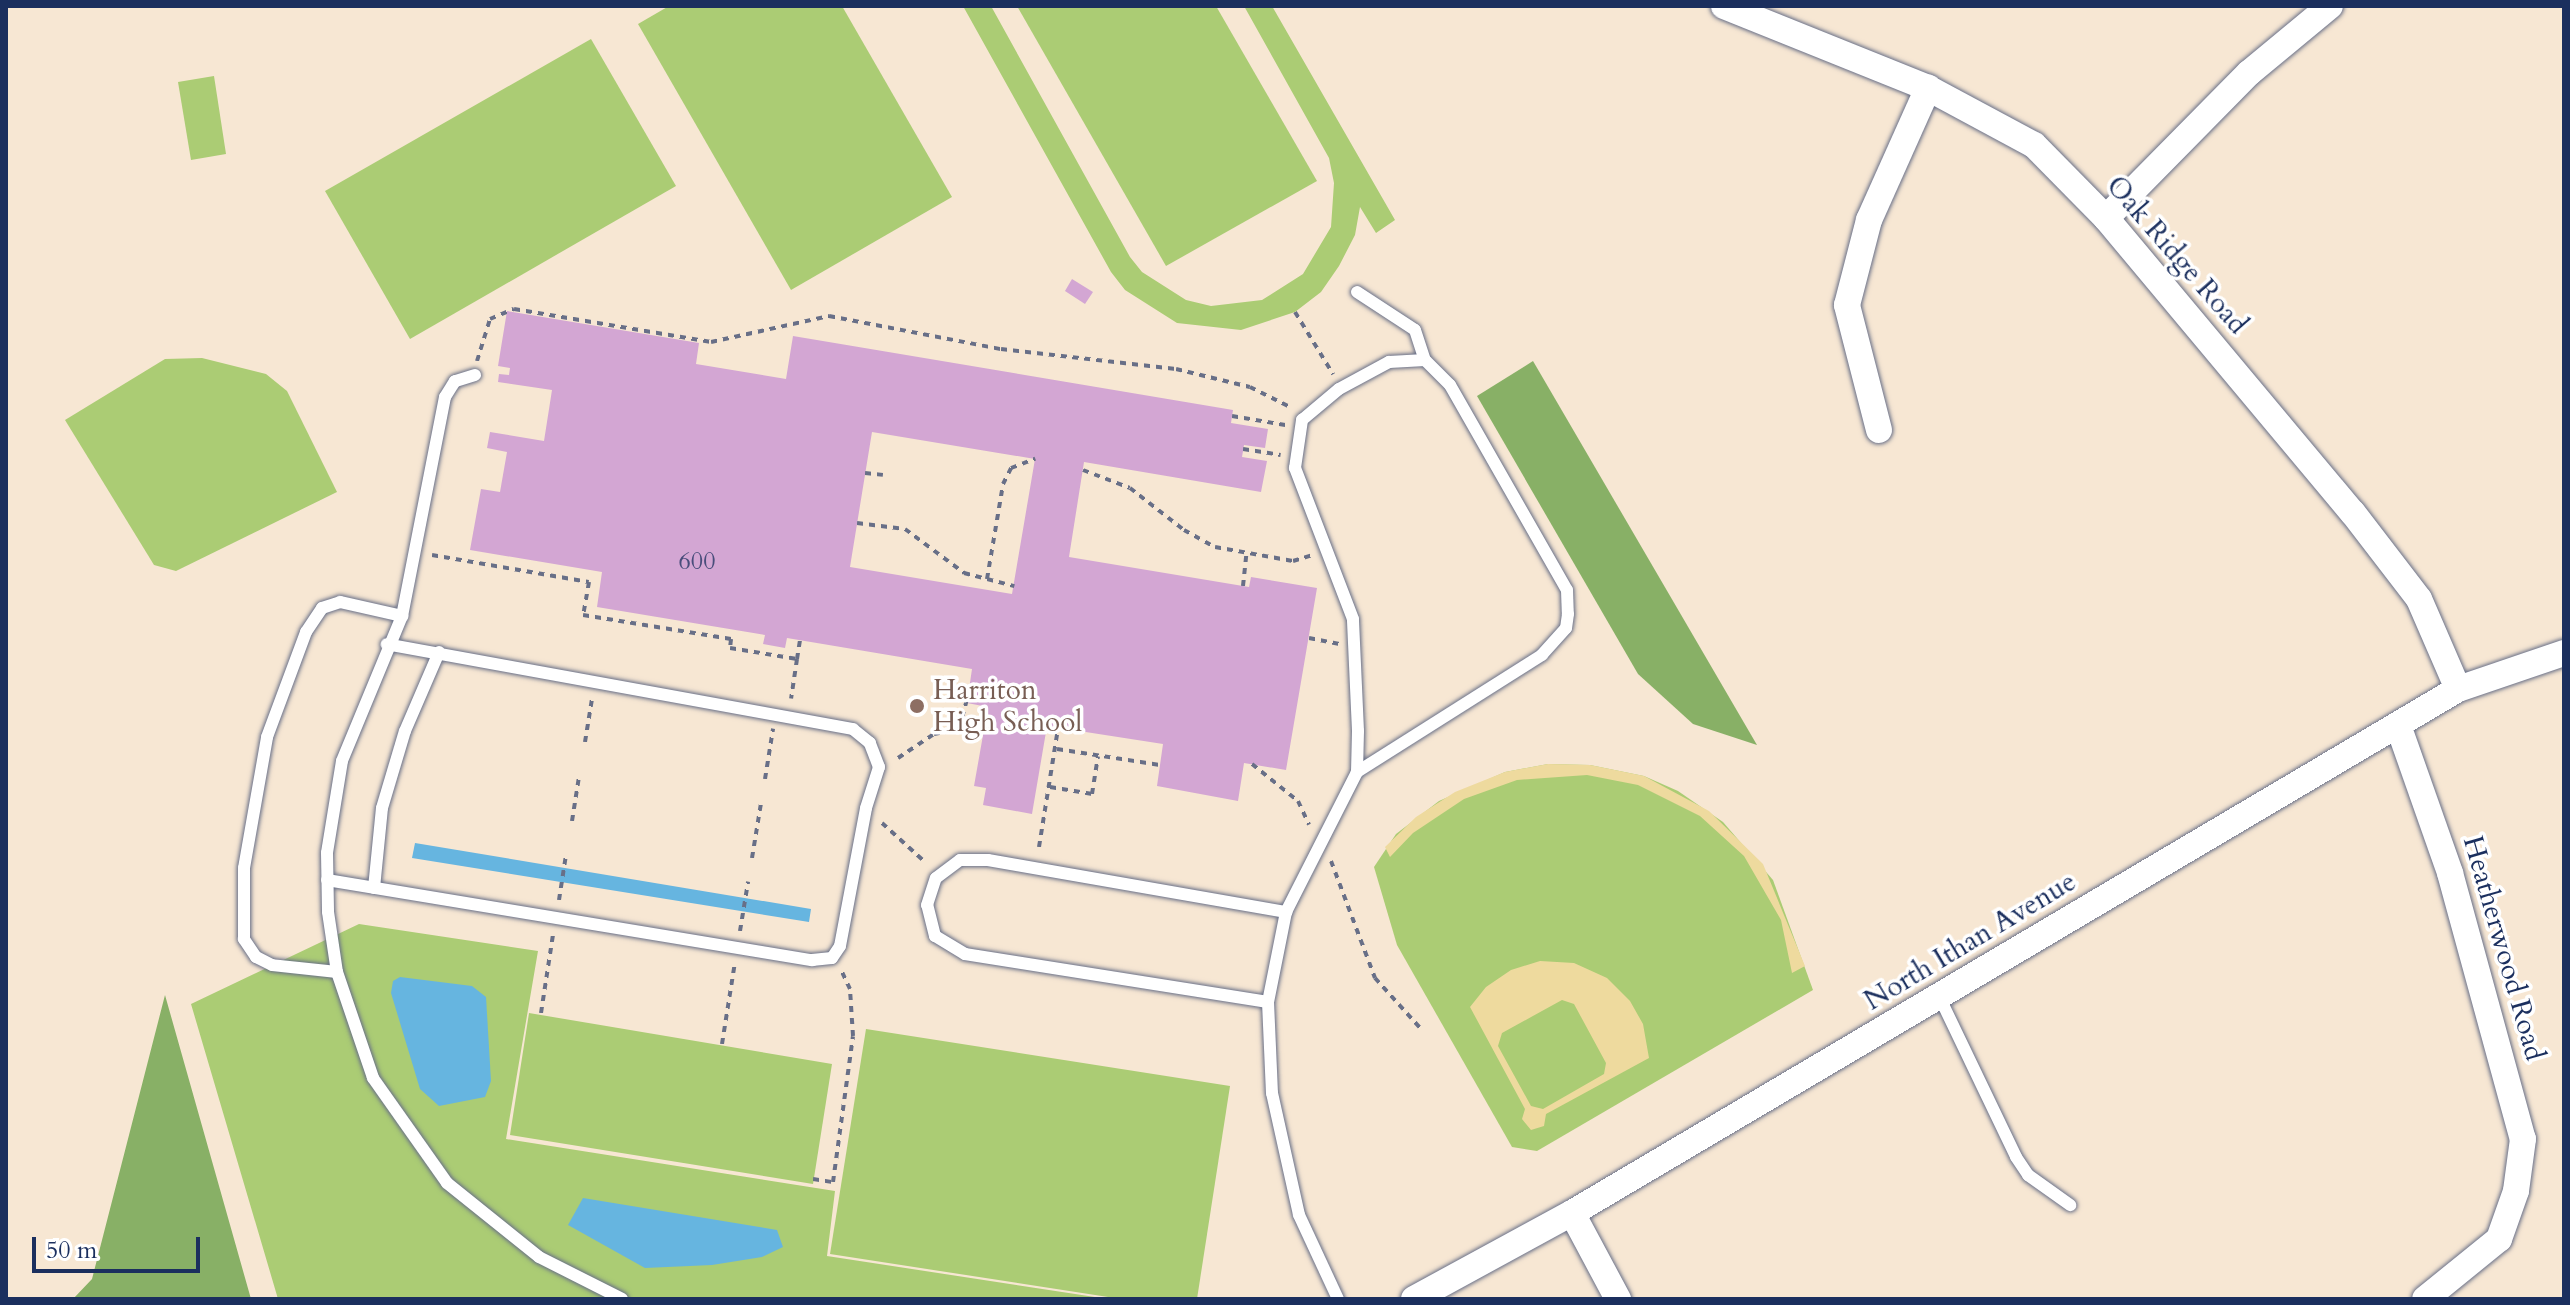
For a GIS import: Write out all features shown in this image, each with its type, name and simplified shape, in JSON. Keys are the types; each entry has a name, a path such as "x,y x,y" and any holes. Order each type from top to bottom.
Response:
{"street":[{"name":"Oak Ridge Road","path":"1724,6 1928,88 2034,145 2106,218 2419,599 2458,689"},
{"path":"2106,218 2249,73 2330,6"},
{"path":"1879,430 1847,305 1869,220 1928,88"},
{"name":"North Ithan Avenue","path":"1414,1299 1572,1213 2458,689 2564,653"},
{"name":"Heatherwood Road","path":"2398,725 2417,768 2450,873 2523,1139 2516,1191 2499,1239 2425,1299"},
{"path":"1572,1213 1618,1299"}],"lane":[{"path":"1357,292 1415,330 1425,360 1450,385 1567,590 1568,614 1566,628 1542,655 1357,772"},
{"path":"1338,1299 1299,1215 1279,1142 1268,1002 1286,912 1357,772 1353,619 1299,481 1295,452 1302,420 1339,389 1389,362 1425,360"},
{"path":"475,375 455,381 445,397 402,616 387,644 342,761 332,809 327,880 337,972 373,1078 447,1183 539,1257 622,1299"},
{"path":"337,972 272,965 256,957 244,939 244,868 267,737 306,632 322,608 340,602 402,616"},
{"path":"327,880 812,960 832,958 840,946 879,767 870,743 853,729 387,644"},
{"path":"374,888 382,808 405,731 439,652"},
{"path":"1268,1002 965,954 935,936 927,905 936,878 960,860 1286,912"},
{"path":"1939,996 2016,1157 2028,1175 2070,1205"}],"path":[{"path":"475,375 482,335 490,319 501,311 711,342 829,316 1001,349 1176,369 1250,387 1293,409"},
{"path":"1295,312 1334,376"},
{"path":"1232,416 1286,425"},
{"path":"1243,449 1281,455"},
{"path":"987,579 1003,484 1011,468 1035,459"},
{"path":"1083,470 1130,488 1184,530 1215,547 1293,561 1315,554"},
{"path":"865,473 883,475"},
{"path":"857,523 905,529 964,573 1014,586"},
{"path":"432,555 589,582 583,615 731,639 730,648 797,659"},
{"path":"1243,586 1246,555"},
{"path":"1309,638 1341,644"},
{"path":"791,699 800,640"},
{"path":"585,742 592,696"},
{"path":"898,758 934,734 959,729 968,696"},
{"path":"765,779 773,727"},
{"path":"1039,847 1058,728"},
{"path":"1057,749 1160,765"},
{"path":"1050,787 1092,794 1098,756"},
{"path":"1252,764 1298,801 1309,825"},
{"path":"572,821 579,777"},
{"path":"752,858 761,803"},
{"path":"882,823 925,862"},
{"path":"559,900 566,855"},
{"path":"1331,861 1375,978 1422,1030"},
{"path":"740,933 748,882"},
{"path":"541,1013 553,933"},
{"path":"722,1044 736,960"},
{"path":"813,1179 833,1182 853,1036 850,989 841,970"}],"green space":[{"path":"669,6 842,6 952,197 791,290 638,24"},
{"path":"963,6 991,6 1130,257 1142,272 1186,300 1211,306 1262,300 1303,274 1331,227 1334,183 1329,158 1244,6 1272,6 1395,220 1376,233 1360,207 1355,235 1339,266 1321,292 1295,312 1241,330 1177,323 1125,290 1111,272"},
{"path":"1017,6 1216,6 1317,181 1166,266"},
{"path":"591,39 676,186 410,339 325,191"},
{"path":"214,76 226,154 191,160 178,82"},
{"path":"202,358 266,374 287,391 337,492 176,571 154,565 65,420 165,359"},
{"path":"1533,361 1757,745 1693,724 1638,674 1477,396"},
{"path":"1548,764 1590,765 1644,776 1678,791 1723,822 1773,880 1813,990 1537,1151 1512,1147 1397,945 1374,867 1396,834 1439,801 1505,772"},
{"path":"359,924 538,951 506,1139 835,1191 827,1256 1108,1299 278,1299 191,1004"},
{"path":"165,995 251,1299 73,1299 92,1279"},
{"path":"529,1013 832,1064 813,1184 510,1135"},
{"path":"866,1029 1230,1086 1197,1299 1121,1299 830,1254"}],"sand":[{"path":"1548,764 1590,765 1644,776 1709,811 1763,864 1805,966 1792,973 1781,920 1744,856 1700,816 1638,785 1587,775 1517,780 1464,799 1413,833 1390,857 1385,847 1416,817 1455,792 1505,772"},
{"path":"1540,961 1574,963 1607,978 1630,1001 1643,1024 1649,1058 1546,1114 1544,1126 1531,1130 1522,1119 1525,1109 1470,1007 1486,987 1511,970","holes":["1562,1000 1574,1004 1606,1063 1604,1074 1543,1109 1531,1106 1498,1046 1502,1033"]}],"water":[{"path":"415,843 811,909 809,922 412,858"},
{"path":"400,977 472,986 486,997 491,1081 485,1097 439,1106 420,1089 391,993 393,981"},
{"path":"583,1198 777,1230 783,1247 762,1257 712,1265 645,1268 568,1225"}],"building":[{"path":"1072,279 1093,292 1085,304 1065,291"},
{"path":"507,311 699,343 696,364 786,379 793,336 1233,410 1231,423 1268,429 1265,448 1244,445 1242,457 1267,461 1261,492 1084,462 1069,557 1249,587 1251,577 1317,588 1286,770 1244,763 1238,801 1157,786 1163,744 1047,726 1032,814 983,805 986,788 974,786 988,707 967,703 972,669 787,638 785,648 763,644 765,635 597,607 602,572 470,550 481,489 500,492 507,452 487,448 490,432 544,441 552,390 498,382 499,374 509,375 510,368 498,366","holes":["872,432 1035,459 1012,594 850,567"]}],"place":[{"name":"Harriton High School","path":"917,706"}]}
